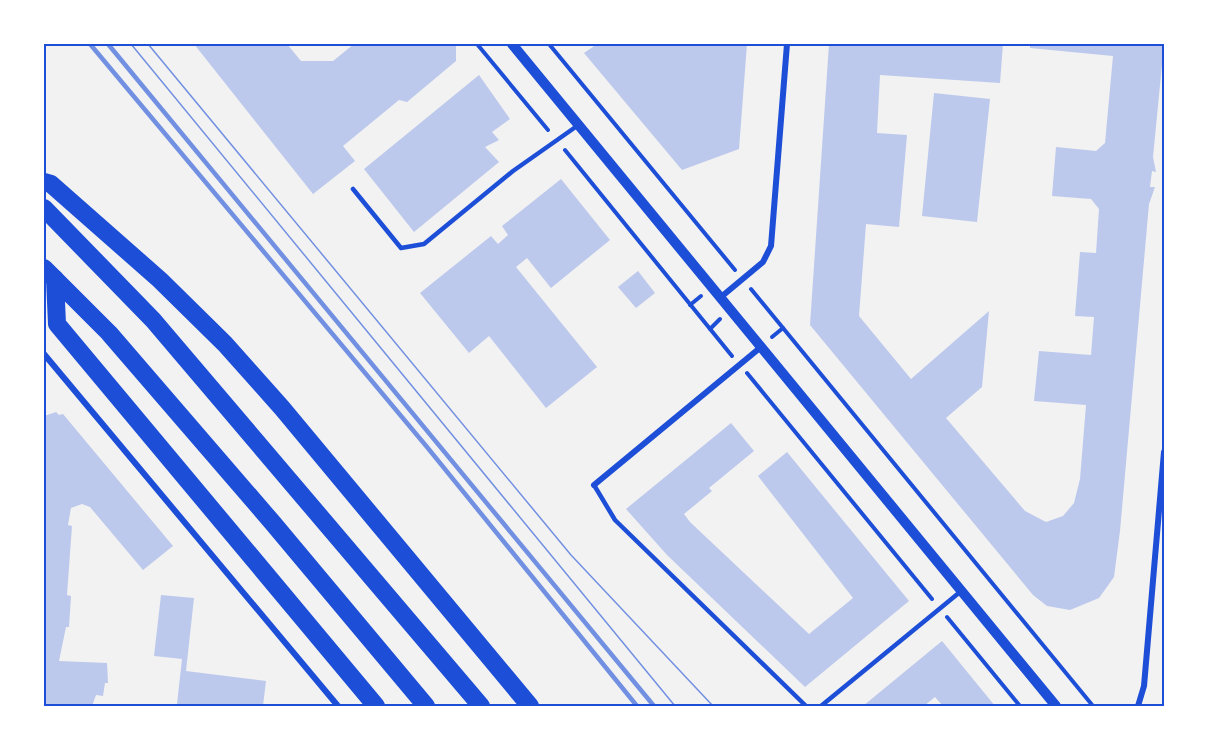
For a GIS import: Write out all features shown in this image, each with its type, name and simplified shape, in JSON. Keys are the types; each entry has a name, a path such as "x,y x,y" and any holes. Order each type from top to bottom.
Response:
{"highway":[{"path":"44,182 51,184 111,236 225,345 282,408 530,706"},
{"path":"44,208 160,329 481,706"},
{"path":"49,273 57,324 376,706"},
{"path":"49,273 108,333 272,522 426,706"}],"street":[{"path":"512,44 1056,706"},
{"path":"721,297 763,262 771,246 787,44"},
{"path":"594,486 761,347"},
{"path":"44,354 338,706"},
{"path":"1138,706 1144,686 1164,452"}],"lane":[{"path":"353,189 401,248 413,248 424,244 513,171 579,124"},
{"path":"594,486 615,520 806,706"},
{"path":"1155,542 1164,543"},
{"path":"821,706 961,591"}],"path":[{"path":"477,44 731,355"},
{"path":"549,44 731,265"},
{"path":"690,305 703,294"},
{"path":"756,295 1093,706"},
{"path":"710,329 721,318"},
{"path":"771,338 783,328"},
{"path":"747,373 1020,706"}],"building":[{"path":"194,44 287,44 301,61 333,61 354,44 456,44 456,61 407,102 399,100 343,146 355,161 313,194"},
{"path":"597,44 747,44 739,149 682,170 584,53"},
{"path":"829,44 1003,44 1000,83 880,75 877,133 907,135 899,227 866,224 859,316 911,379 989,311 982,387 946,418 1025,511 1046,522 1063,516 1074,503 1080,479 1086,405 1034,401 1039,351 1091,355 1094,317 1075,316 1080,252 1096,253 1099,209 1091,199 1052,196 1056,147 1096,151 1105,143 1113,56 1030,48 1030,44 1164,44 1153,157 1156,172 1152,171 1150,187 1155,187 1149,204 1120,531 1114,577 1099,598 1070,610 1047,606 1033,595 810,325"},
{"path":"479,75 510,119 492,132 499,140 485,147 499,162 414,232 364,169"},
{"path":"934,93 990,99 977,222 922,216"},
{"path":"561,179 610,240 551,288 527,258 516,267 597,367 546,408 489,336 469,353 420,293 491,236 498,244 508,235 502,226"},
{"path":"638,271 655,293 636,308 618,287"},
{"path":"56,412 59,415 63,414 173,546 143,570 90,507 82,504 71,508 68,525 72,526 67,595 71,596 69,627 66,627 59,661 107,663 108,683 105,683 103,696 96,695 92,706 44,706 44,416"},
{"path":"731,423 754,451 709,488 712,491 684,514 690,522 809,634 853,598 758,476 787,452 909,601 805,687 667,555 626,509"},
{"path":"161,595 194,598 186,671 266,681 263,706 177,704 182,659 154,656"},
{"path":"942,641 995,706 943,706 935,697 924,706 863,706"}],"tram line":[{"path":"131,44 675,706"},
{"path":"148,44 571,555 713,706"}],"railway":[{"path":"90,44 427,447 637,706"},
{"path":"108,44 654,706"}]}
